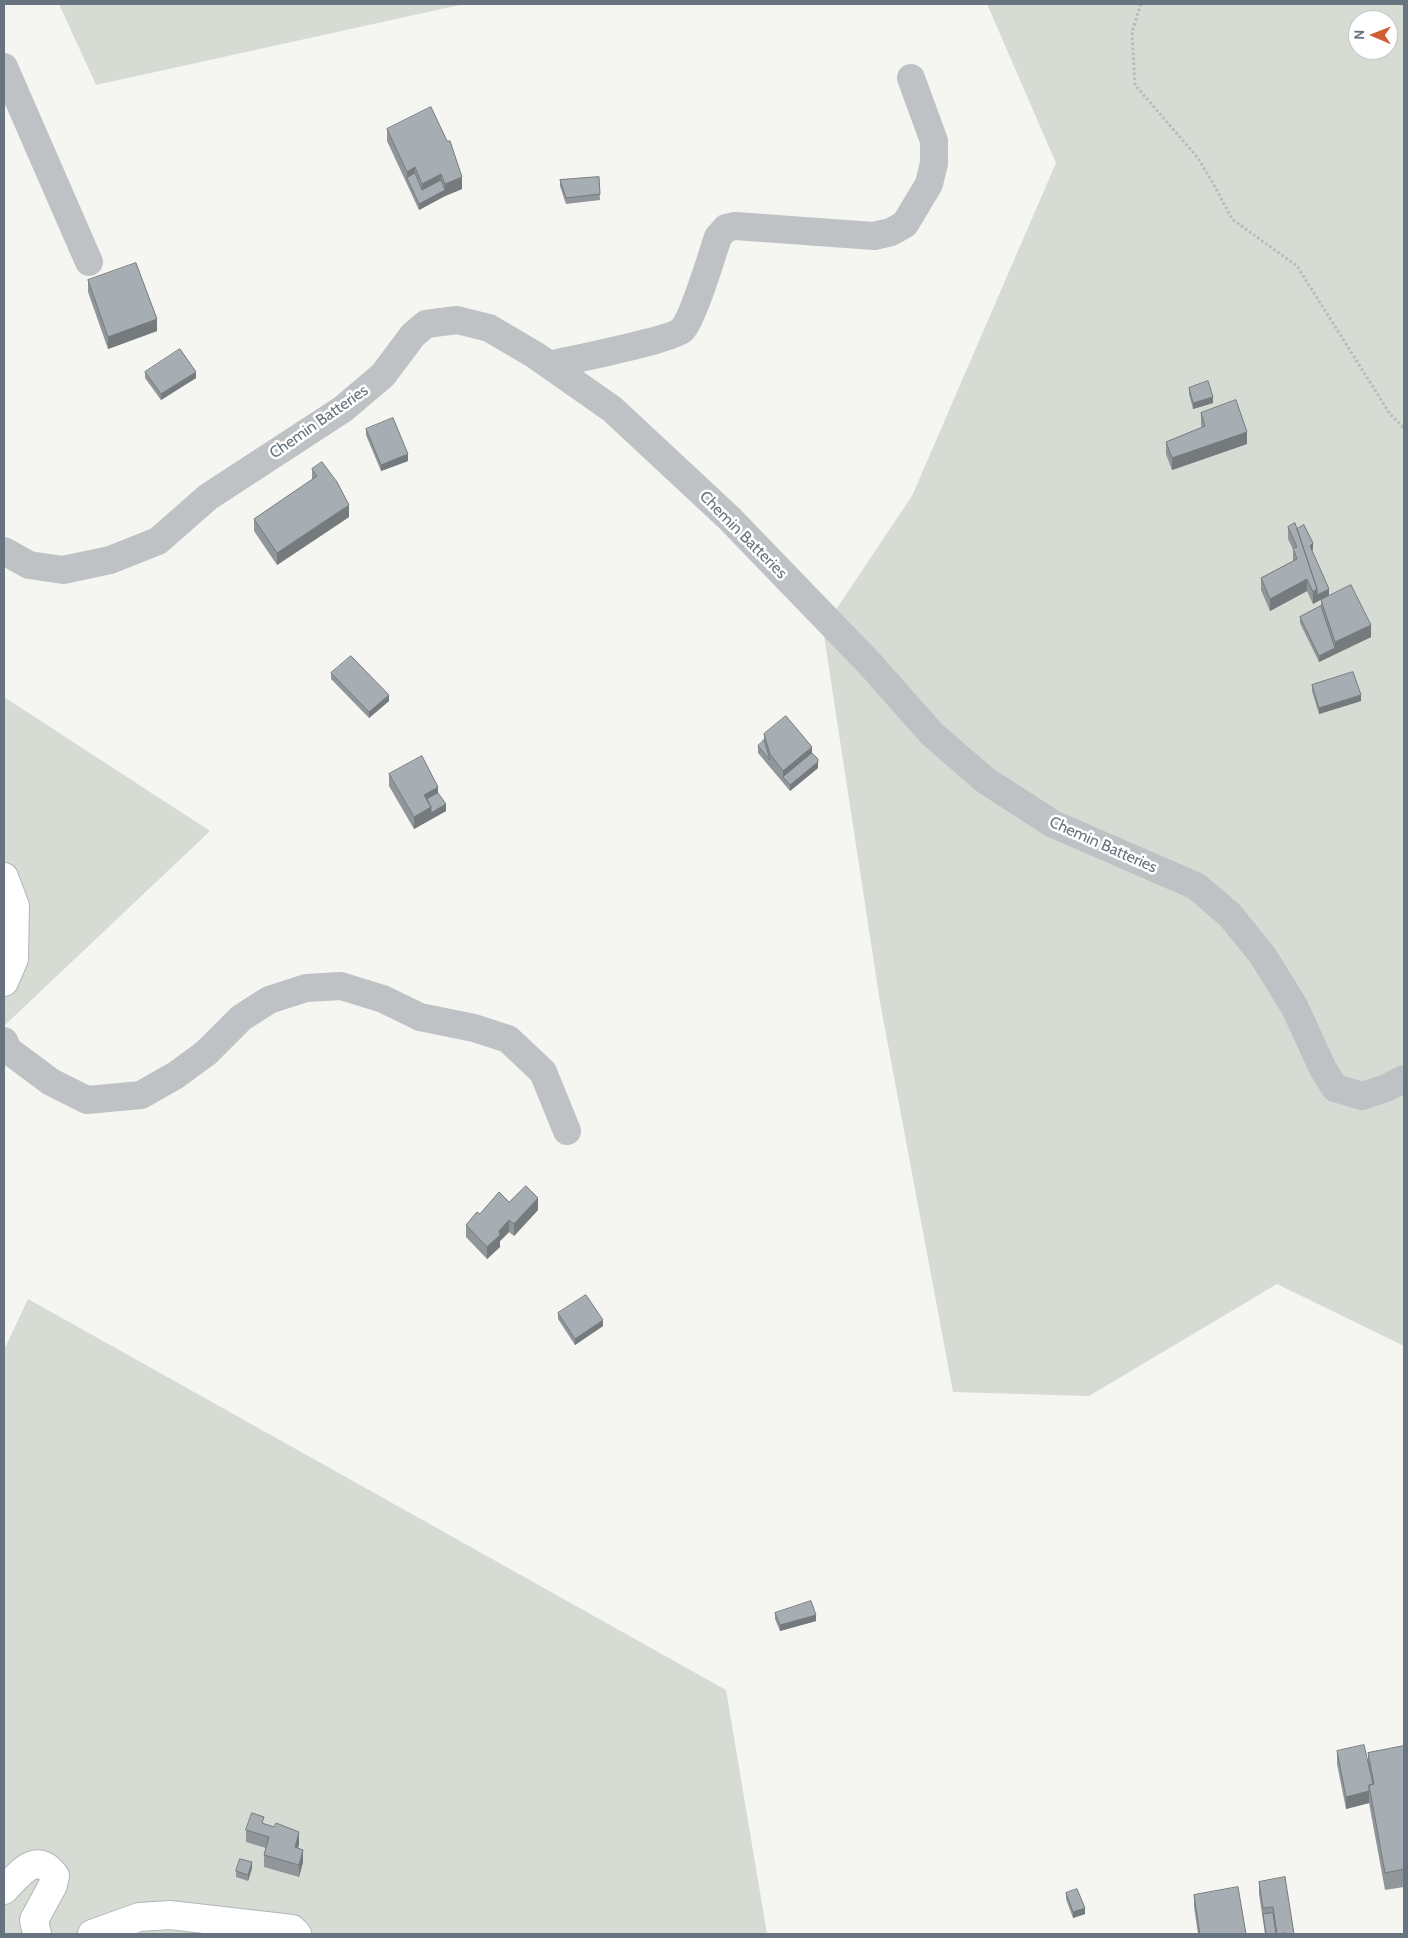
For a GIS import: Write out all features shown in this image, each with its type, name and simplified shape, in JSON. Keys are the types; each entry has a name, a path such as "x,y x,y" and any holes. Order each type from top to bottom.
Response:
{"main road":[{"path":"4,877 15,906 14,959 4,982"},
{"path":"4,1890 29,1866 38,1863 49,1868 54,1876 53,1885 34,1920 37,1934"},
{"path":"92,1934 139,1917 170,1915 292,1929 297,1934"}],"street":[{"path":"4,67 89,262"},
{"path":"549,365 661,338 682,331 690,317 718,237 726,228 735,226 874,236 892,232 905,224 929,184 934,164 934,141 912,78"},
{"name":"Chemin Batteries","path":"4,551 29,565 63,570 110,560 158,541 208,497 343,409 383,375 413,335 426,324 457,320 489,328 549,365 612,409 729,518 870,664 932,734 985,780 1053,824 1196,886 1230,915 1263,956 1294,1006 1323,1069 1335,1088 1362,1096 1386,1088 1404,1079"},
{"path":"4,1041 8,1050 50,1082 87,1100 141,1095 176,1075 206,1053 240,1018 269,1000 306,988 341,986 383,999 420,1017 474,1028 508,1039 543,1072 567,1131"}],"path":[{"path":"1141,4 1132,32 1136,85 1198,158 1232,220 1297,266 1390,414 1404,428"}],"shaded area":[{"path":"59,4 464,4 96,85"},
{"path":"987,4 1404,4 1404,1346 1277,1284 1089,1396 953,1392 880,1002 823,629 912,496 1056,163"},
{"path":"4,697 210,831 4,1026"},
{"path":"28,1299 726,1690 767,1934 4,1934 4,1350"}],"building":[{"path":"431,107 447,141 450,141 462,177 445,184 441,174 422,184 415,167 407,172 387,129"},
{"path":"415,173 422,190 441,180 445,190 419,204 407,178"},
{"path":"599,177 600,194 566,198 560,180"},
{"path":"136,263 157,319 108,337 88,280"},
{"path":"180,349 196,372 161,394 145,372"},
{"path":"1208,381 1213,397 1193,403 1189,388"},
{"path":"1236,400 1247,432 1172,458 1166,442 1205,426 1201,413"},
{"path":"393,418 408,454 381,465 366,429"},
{"path":"322,462 337,482 349,505 277,553 254,519 317,476 312,469"},
{"path":"1295,523 1317,589 1313,592 1307,579 1270,599 1261,578 1297,559 1293,548 1297,547 1288,527"},
{"path":"1304,525 1313,543 1310,546 1329,589 1317,595 1317,589 1297,529"},
{"path":"1351,585 1371,625 1335,642 1321,600"},
{"path":"1321,606 1335,648 1319,656 1300,617"},
{"path":"351,656 389,695 369,712 331,673"},
{"path":"1353,672 1361,695 1319,708 1312,685"},
{"path":"786,716 812,747 783,771 770,754 764,734"},
{"path":"764,740 770,760 758,746"},
{"path":"812,753 818,759 818,762 790,785 783,777"},
{"path":"422,756 438,787 424,795 431,807 414,817 389,774"},
{"path":"438,793 446,804 431,813 431,807 427,799"},
{"path":"526,1186 538,1198 514,1224 509,1220 499,1231 500,1235 487,1247 466,1225 477,1212 480,1214 499,1192 509,1202"},
{"path":"586,1295 603,1320 575,1339 558,1313"},
{"path":"811,1601 816,1615 780,1625 775,1613"},
{"path":"1364,1745 1373,1784 1369,1785 1369,1791 1346,1797 1337,1751"},
{"path":"1404,1746 1404,1869 1385,1873 1369,1785 1374,1784 1368,1753"},
{"path":"252,1813 264,1817 262,1823 274,1827 276,1823 299,1832 295,1847 303,1850 299,1865 264,1855 269,1837 246,1830"},
{"path":"240,1859 252,1862 248,1875 236,1871"},
{"path":"1285,1877 1294,1934 1277,1934 1273,1907 1263,1908 1259,1882"},
{"path":"1238,1887 1246,1934 1200,1934 1194,1895"},
{"path":"1077,1889 1085,1908 1073,1912 1066,1893"},
{"path":"1273,1913 1276,1934 1266,1934 1263,1914"}]}
